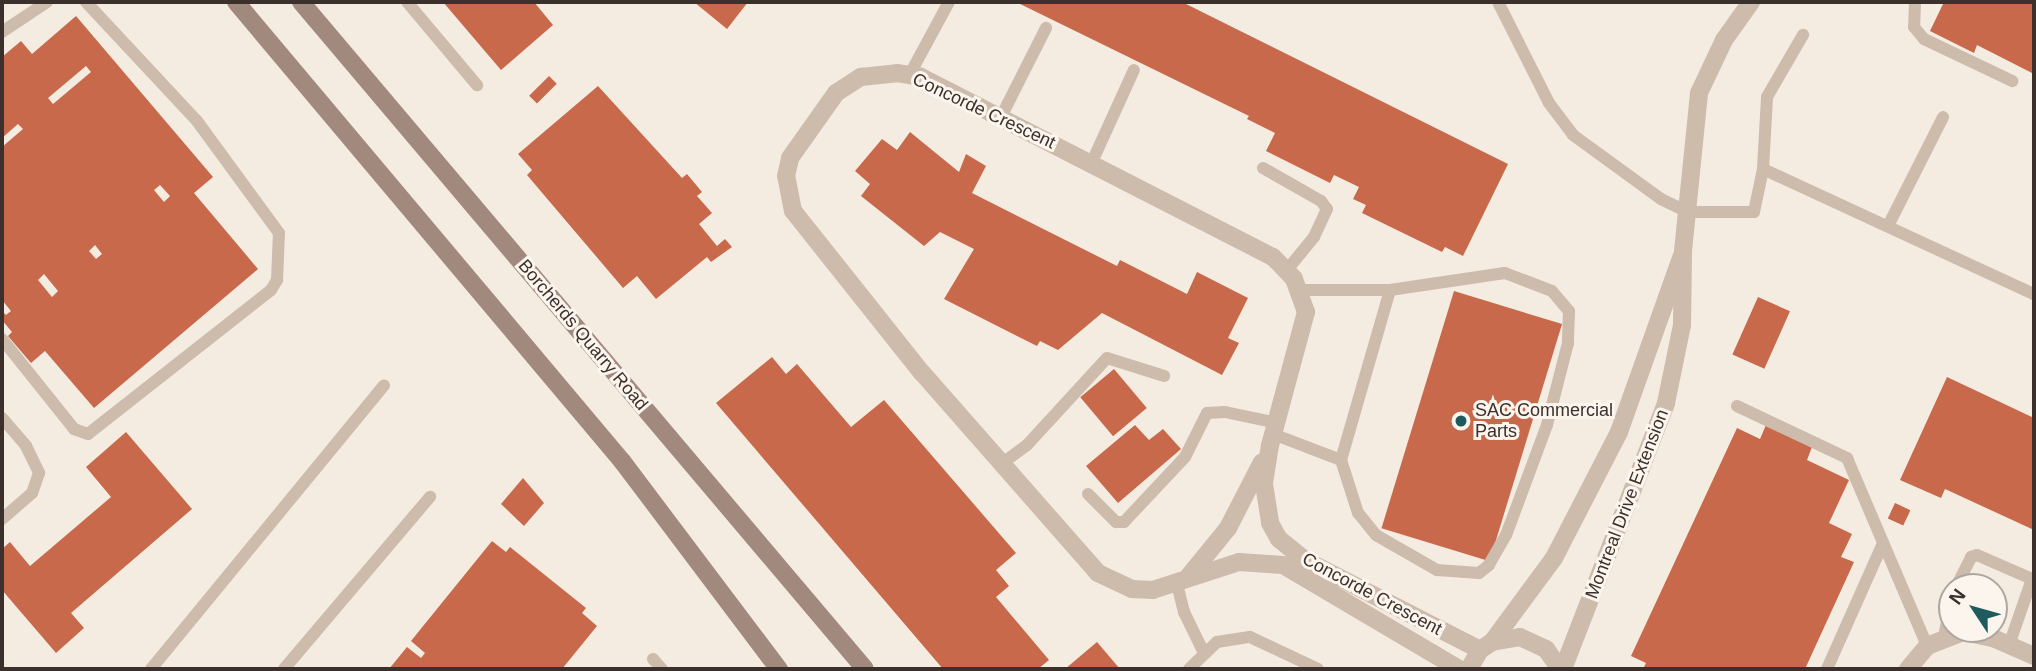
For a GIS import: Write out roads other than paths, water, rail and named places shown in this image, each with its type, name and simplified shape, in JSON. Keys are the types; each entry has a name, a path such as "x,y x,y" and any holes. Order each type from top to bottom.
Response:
{"main road":[{"path":"236,2 622,461 779,669"},
{"name":"Borcherds Quarry Road","path":"300,2 865,669"}],"street":[{"name":"Montreal Drive Extension","path":"1561,669 1666,403 1682,325 1684,251 1699,93 1724,40 1751,2"},
{"name":"Concorde Crescent","path":"1182,581 1228,528 1273,434 1306,326 1300,290 1287,270 1265,251 1092,162 910,74 861,77 836,93 790,158 788,194 802,226 1081,556 1112,582 1153,590 1247,561 1283,565 1459,669"},
{"name":"Montreal Drive Extension","path":"1469,669 1553,558 1619,432 1684,251"},
{"name":"Concorde Crescent","path":"1273,434 1265,505 1279,538 1305,559 1486,646"},
{"path":"1486,646 1506,638 1534,641 1546,649 1561,669"},
{"path":"1908,669 1927,646 1938,640"},
{"path":"2003,643 2034,656"}],"lane":[{"path":"2,32 47,2"},
{"path":"2,339 74,429 88,434 278,280 279,233 197,121 86,2"},
{"path":"407,2 477,85"},
{"path":"910,74 949,2"},
{"path":"1498,2 1549,103 1573,135 1651,193 1688,212 1754,212 1763,169 1767,97 1803,35"},
{"path":"1915,2 1914,27 1924,39 2012,81"},
{"path":"1000,117 1046,28"},
{"path":"1092,162 1134,70"},
{"path":"1888,226 1943,117"},
{"path":"1264,168 1321,201 1327,209 1314,237 1287,270"},
{"path":"1763,169 2034,294"},
{"path":"1300,290 1390,290 1505,273 1552,290 1569,311 1571,324 1547,425 1497,552 1489,565 1471,575 1437,570 1376,535 1358,513 1341,460 1390,290"},
{"path":"1001,464 1027,445 1107,358 1164,376"},
{"path":"151,669 384,385"},
{"path":"1737,406 1847,458 1927,646"},
{"path":"1088,494 1116,522 1124,522 1185,457 1207,413 1226,412 1273,434 1341,460"},
{"path":"2,418 26,446 38,473 32,494 2,519"},
{"path":"284,669 430,497"},
{"path":"1826,669 1883,543"},
{"path":"1963,573 1970,557 1977,555 2032,579 2009,645"},
{"path":"1182,581 1184,612 1204,653"},
{"path":"1189,669 1204,653 1228,639 1252,637 1318,669"}],"place":[{"name":"SAC Commercial Parts","path":"1461,421"}]}
